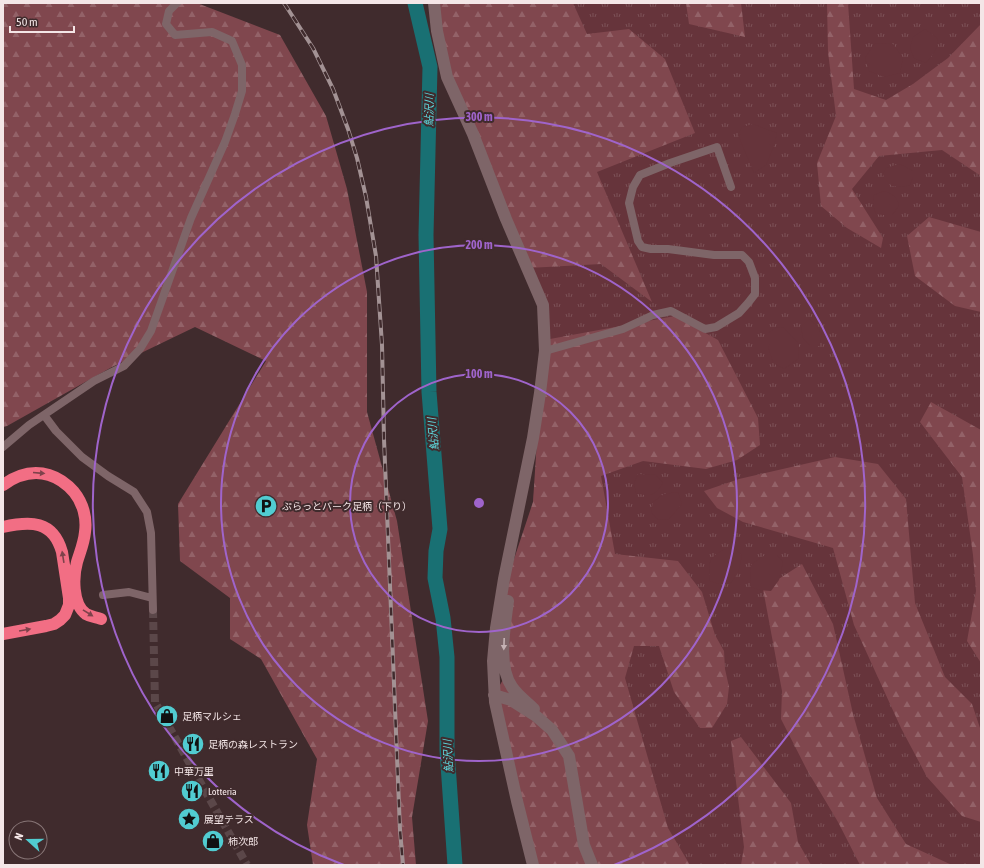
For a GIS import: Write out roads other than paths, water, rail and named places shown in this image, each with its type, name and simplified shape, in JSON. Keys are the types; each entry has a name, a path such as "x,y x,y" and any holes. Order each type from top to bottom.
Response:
{"highway":[{"path":"3,485 21,474 39,472 56,477 64,482 77,495 84,513 85,527 84,541 75,573 74,584 76,599 85,613 101,619"},
{"path":"3,527 14,524 33,523 47,529 56,538 62,552 69,605 65,615 54,624 3,634"}],"street":[{"path":"3,447 29,425 94,381 124,366 140,349 151,331 191,218 225,142 242,91 242,65 232,41 212,32 175,35 166,24 169,11 177,3"},
{"path":"434,3 437,31 447,77 473,134 506,219 543,305 545,351 540,393 533,438 504,579 494,640 493,661 496,709 516,801 533,865"},
{"path":"545,351 623,329 653,315 671,311 704,329 716,327 740,313 755,294 755,278 749,262 742,255 714,255 642,247 638,241 630,203 633,187 640,175 717,147 731,187"},
{"path":"44,415 56,431 82,457 108,476 134,492 147,512 151,533 153,610"},
{"path":"504,579 510,590 504,641 505,670 509,682 513,688 537,713 541,720"},
{"path":"103,595 129,592 152,598"},
{"path":"494,695 510,700 541,720 552,730 569,756 584,845 592,865"}],"waterway":[{"name":"鮎沢川","path":"415,3 430,67 426,235 429,392 440,529 436,551 435,578 443,618 447,657 447,750 455,865"}],"tunnel":[{"path":"153,610 155,702 247,865"}],"railway":[{"path":"284,3 313,48 333,89 348,129 357,158 366,197 376,256 382,345 384,439 400,830 403,865"}],"place":[{"name":"ぷらっとパーク足柄（下り）","path":"266,506"},
{"name":"足柄マルシェ","path":"167,716"},
{"name":"足柄の森レストラン","path":"193,744"},
{"name":"中華万里","path":"159,771"},
{"name":"Lotteria","path":"192,791"},
{"name":"展望テラス","path":"189,819"},
{"name":"柿次郎","path":"213,841"}]}
